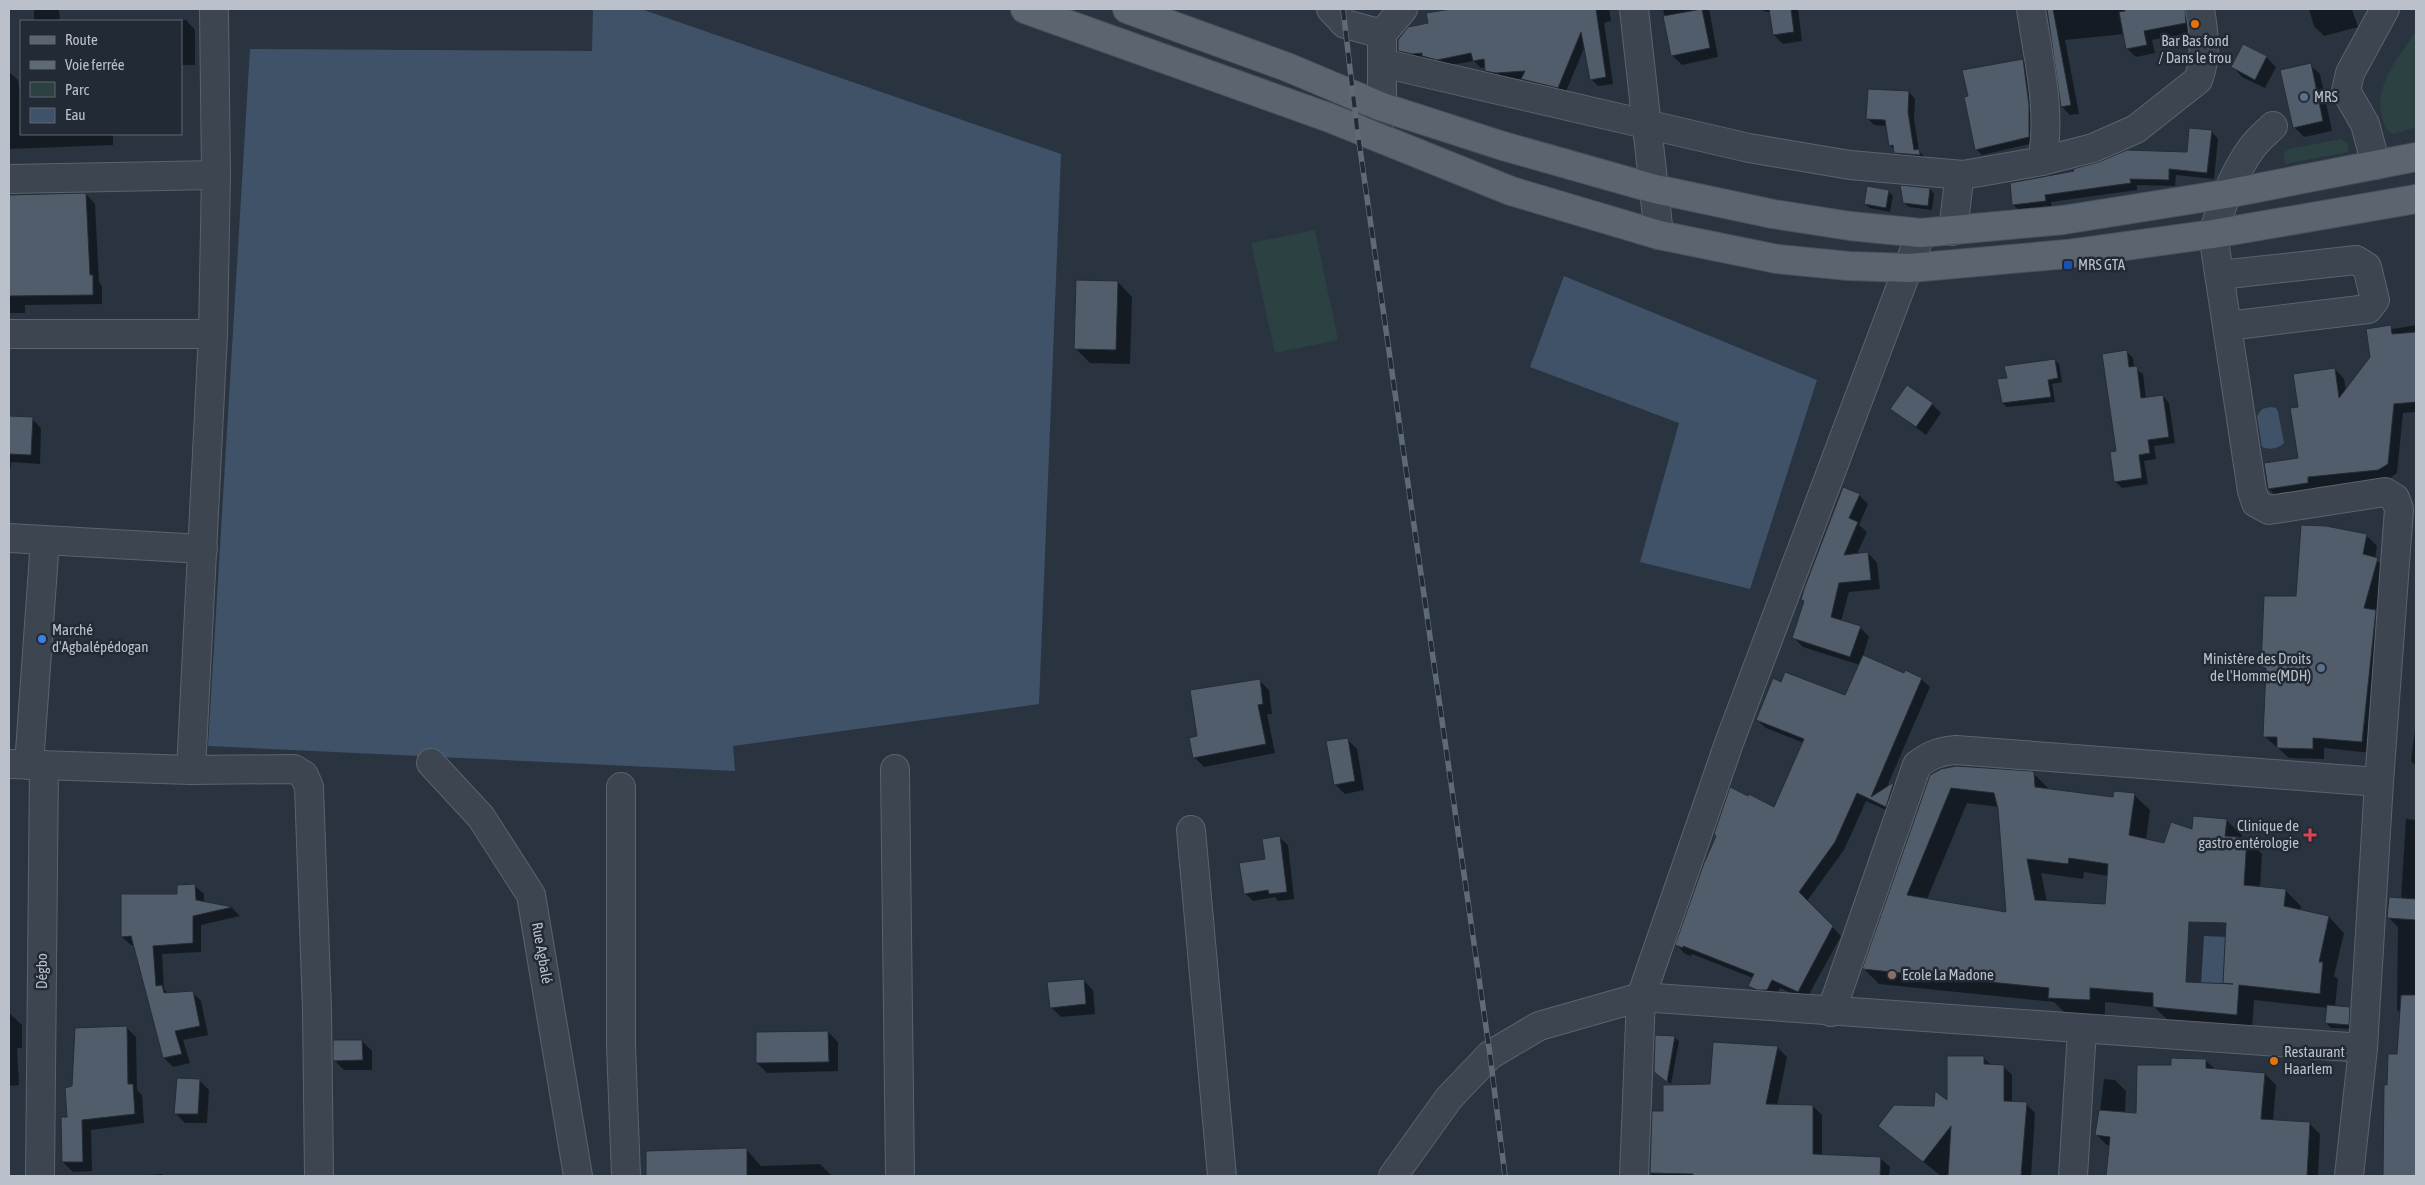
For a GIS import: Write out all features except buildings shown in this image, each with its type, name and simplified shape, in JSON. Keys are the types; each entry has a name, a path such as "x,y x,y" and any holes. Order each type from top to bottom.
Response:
{"main road":[{"path":"1025,9 1376,136 1512,192 1659,235 1777,259 1849,266 1910,268 2067,254 2212,234 2416,199"},
{"path":"1127,9 1287,67 1382,107 1503,146 1655,189 1773,214 1921,233 2063,220 2226,194 2416,157"}],"street":[{"path":"191,770 213,334 216,175 214,9"},
{"path":"1331,9 1345,24 1382,34"},
{"path":"1376,136 1382,107 1382,34 1403,9"},
{"path":"1634,9 1659,235"},
{"path":"2031,9 2045,104 2045,146 2042,161"},
{"path":"1382,63 1749,148 1850,165 1963,175 2042,161 2093,148 2136,129 2198,80 2205,51 2200,9"},
{"path":"2376,165 2365,124 2346,92 2350,73 2385,9"},
{"path":"2273,126 2252,148 2226,194 2212,234 2220,275 2251,482 2256,503 2269,510 2385,492 2395,498 2399,509 2379,782 2363,1048 2349,1176"},
{"path":"9,179 216,175"},
{"path":"1954,231 1959,180 1963,175"},
{"path":"1634,1176 1641,998 1729,743 1910,268 1921,233"},
{"path":"2220,275 2356,260 2367,267 2376,300 2368,310 2228,326"},
{"path":"9,334 213,334"},
{"path":"9,538 203,549"},
{"name":"Dégbo","path":"40,1176 27,765 45,540"},
{"path":"1831,1012 1917,765 1928,756 1941,751 1956,750 2379,782"},
{"name":"Rue Agbalé","path":"431,763 481,817 531,895 547,980 578,1176"},
{"path":"27,765 191,770 294,769 304,775 309,787 317,1009 319,1176"},
{"path":"895,768 900,1176"},
{"path":"621,787 621,1046 626,1176"},
{"path":"1191,830 1222,1176"},
{"path":"1393,1176 1449,1098 1490,1054 1539,1026 1641,998 2363,1048"},
{"path":"2072,1176 2082,1030"}],"green space":[{"path":"2416,31 2416,127 2394,134 2388,131 2384,123 2381,95 2389,72"},
{"path":"2341,139 2348,144 2348,152 2285,164 2283,154 2289,149"},
{"path":"1315,230 1338,340 1275,353 1251,243"}],"water":[{"path":"593,9 641,9 1061,154 1039,704 733,746 735,771 208,746 250,49 592,51"},
{"path":"1564,276 1817,380 1750,589 1640,562 1679,423 1530,367"},
{"path":"2276,408 2278,412 2284,443 2271,449 2262,447 2257,416 2262,409"},
{"path":"2189,922 2226,923 2223,984 2186,982"}],"railway":[{"path":"1343,9 1357,128 1490,1055 1505,1176"}],"place":[{"name":"Bar Bas fond / Dans le trou","path":"2195,24"},
{"name":"MRS","path":"2304,97"},
{"name":"MRS GTA","path":"2068,265"},
{"name":"Marché d'Agbalépédogan","path":"42,639"},
{"name":"Ministère des Droits de l'Homme(MDH)","path":"2321,668"},
{"name":"Clinique de gastro entérologie","path":"2310,835"},
{"name":"Ecole La Madone","path":"1892,975"},
{"name":"Restaurant Haarlem","path":"2274,1061"}]}
